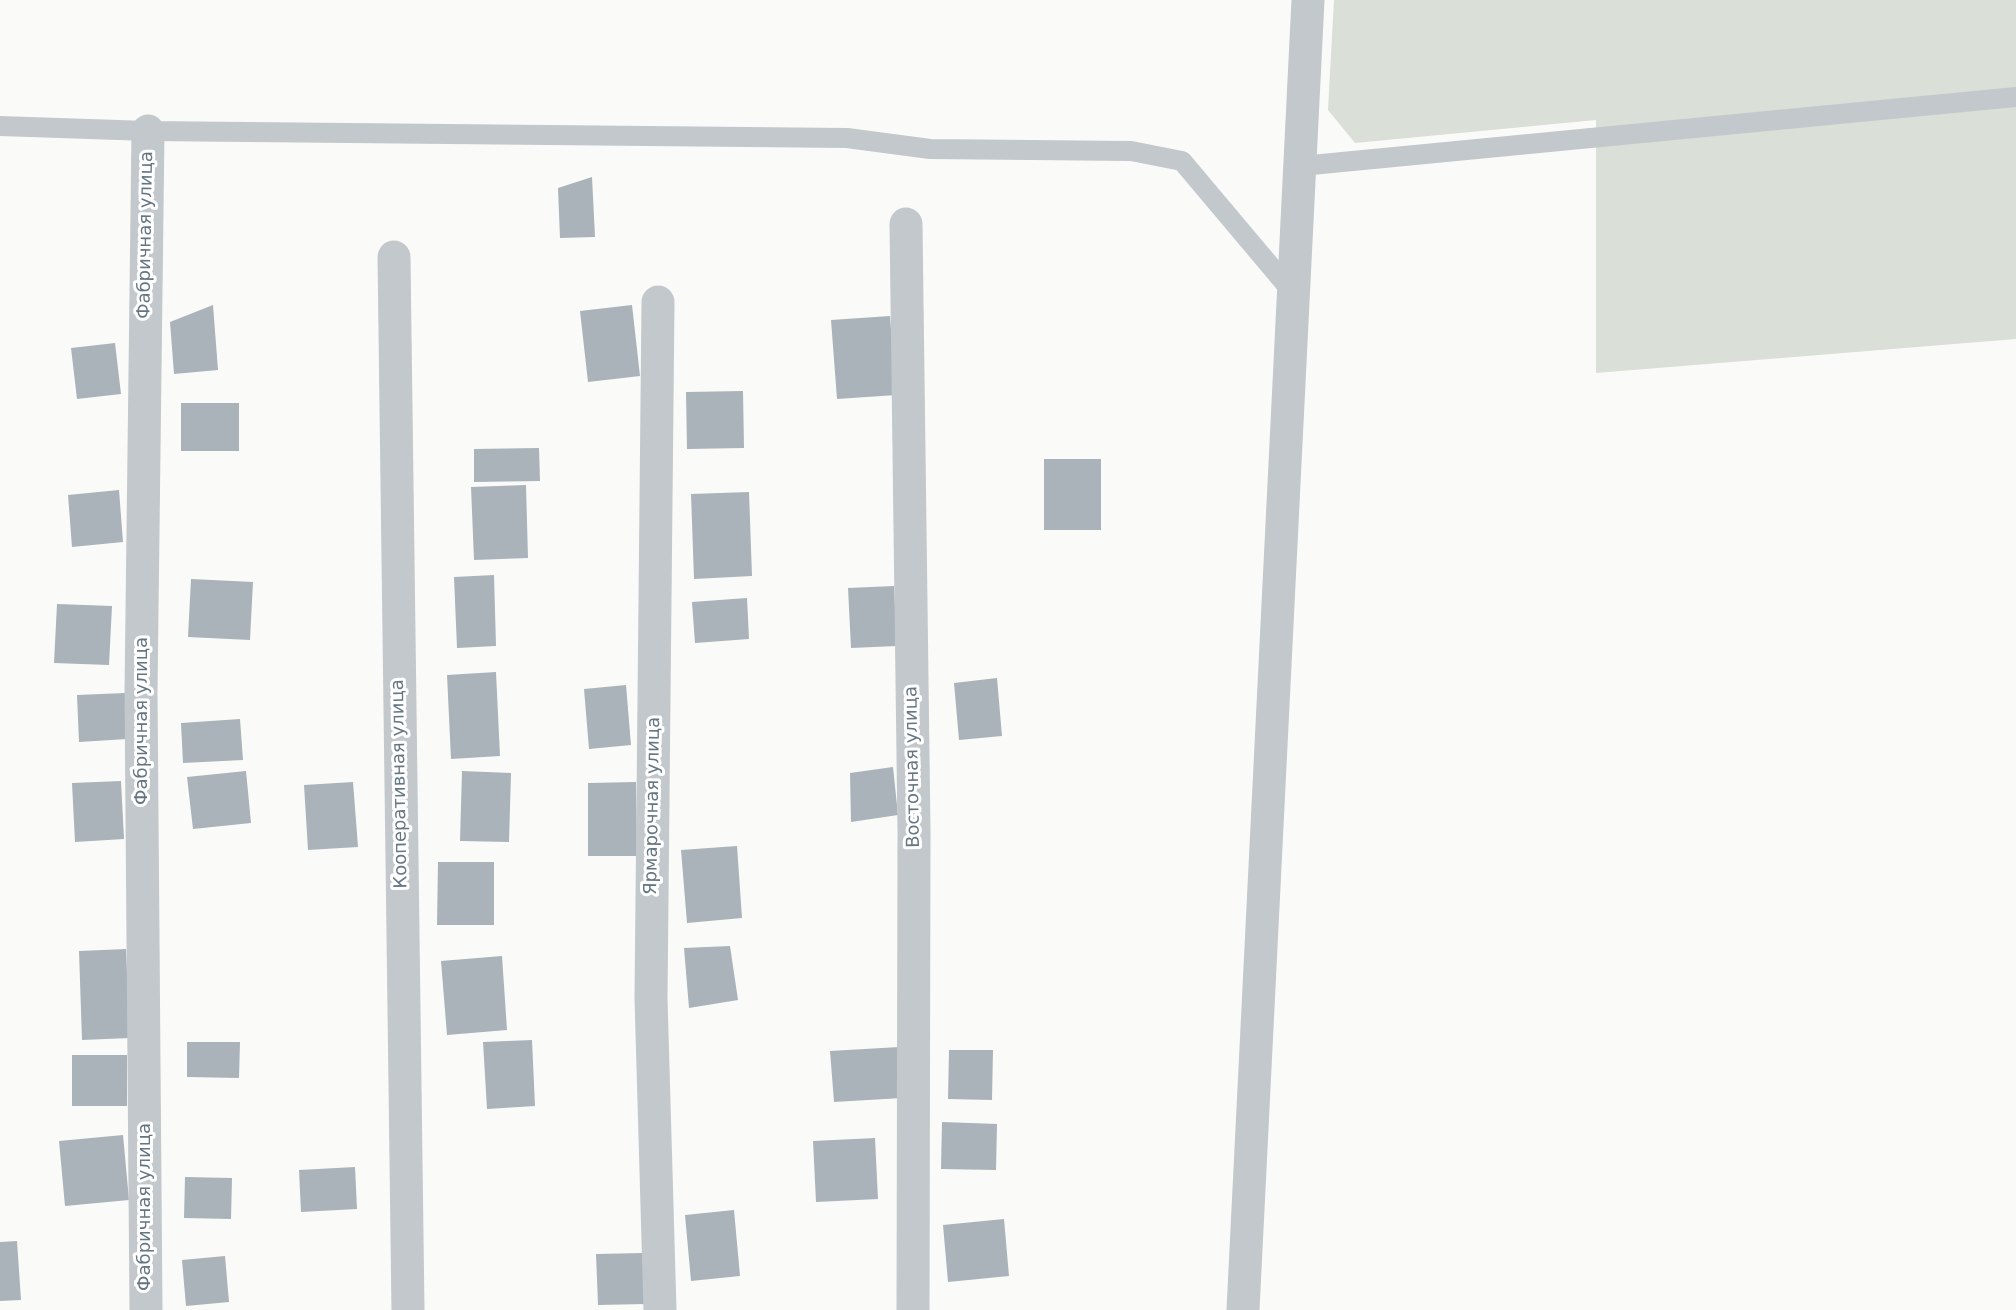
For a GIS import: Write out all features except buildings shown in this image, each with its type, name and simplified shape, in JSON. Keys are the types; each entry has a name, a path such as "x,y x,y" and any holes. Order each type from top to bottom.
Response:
{"street":[{"path":"1244,1310 1308,0"},
{"name":"Фабричная улица","path":"146,1310 141,679 148,131"},
{"name":"Восточная улица","path":"906,224 914,831 913,1310"},
{"name":"Кооперативная улица","path":"394,257 408,1310"},
{"name":"Ярмарочная улица","path":"658,302 651,998 660,1310"}],"lane":[{"path":"1300,166 2016,97"},
{"path":"0,126 148,131 847,138 930,149 1131,151 1182,161 1294,294"}],"shaded area":[{"path":"1334,0 2016,0 2016,339 1596,373 1596,120 1355,143 1328,110"}]}
